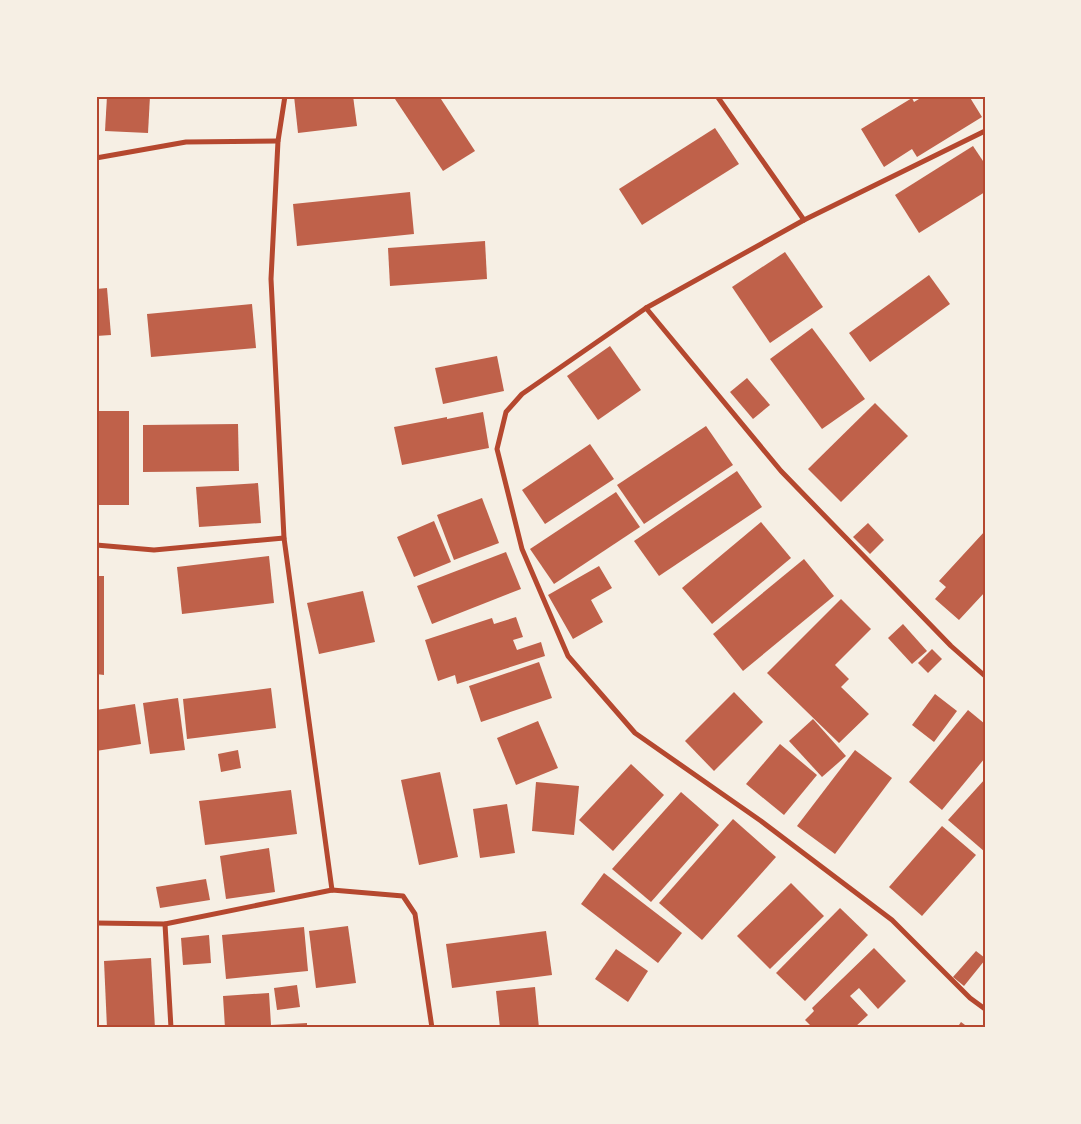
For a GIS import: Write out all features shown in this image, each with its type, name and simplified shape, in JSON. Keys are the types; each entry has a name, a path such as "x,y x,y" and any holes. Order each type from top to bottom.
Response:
{"street":[{"path":"285,96 278,142 271,279 284,538 332,890"},
{"path":"716,96 804,220"},
{"path":"985,131 804,220 646,308 522,394 506,412 498,449 522,549 568,656 635,733 761,820 892,920 970,998 985,1009"},
{"path":"96,158 186,142 278,142"},
{"path":"646,308 781,471 951,646 985,676"},
{"path":"96,545 154,550 284,538"},
{"path":"96,924 165,924 332,890 403,896 415,914 432,1028"},
{"path":"165,924 171,1028"}],"building":[{"path":"107,96 150,96 148,133 105,131"},
{"path":"294,96 353,96 357,126 298,133"},
{"path":"393,96 439,96 475,151 443,171"},
{"path":"924,96 969,96 982,117 917,157 912,149 884,167 861,129 912,98 914,102"},
{"path":"715,128 739,164 642,225 619,189"},
{"path":"973,146 985,164 985,192 919,233 895,195"},
{"path":"410,192 414,234 297,246 293,204"},
{"path":"485,241 487,279 390,286 388,248"},
{"path":"785,252 823,307 770,343 732,287"},
{"path":"929,275 950,304 870,362 849,333"},
{"path":"107,288 111,335 96,336 96,289"},
{"path":"252,304 256,348 151,357 147,314"},
{"path":"812,328 865,399 822,429 770,359"},
{"path":"610,346 641,390 598,420 567,376"},
{"path":"497,356 504,391 443,404 435,368"},
{"path":"747,378 770,405 753,419 730,392"},
{"path":"875,403 908,436 841,502 808,469"},
{"path":"96,411 129,411 129,505 96,505"},
{"path":"483,412 489,448 402,465 394,427"},
{"path":"238,424 239,471 143,472 143,425"},
{"path":"706,426 733,465 644,524 617,485"},
{"path":"590,444 614,479 545,524 522,490"},
{"path":"737,471 762,507 659,576 634,541"},
{"path":"258,483 261,523 199,527 196,487"},
{"path":"616,492 640,527 554,584 530,549"},
{"path":"482,498 499,543 454,560 437,515"},
{"path":"434,521 451,562 414,577 397,537"},
{"path":"761,522 791,558 712,624 682,588"},
{"path":"868,523 884,540 870,554 853,537"},
{"path":"985,531 985,592 959,620 935,599 946,587 939,581"},
{"path":"506,552 521,589 432,624 417,586"},
{"path":"269,556 274,603 182,614 177,567"},
{"path":"804,559 834,596 743,671 713,634"},
{"path":"599,566 612,588 591,600 603,622 573,639 548,595"},
{"path":"96,576 104,576 104,675 96,674"},
{"path":"363,591 375,642 319,654 307,603"},
{"path":"841,599 871,629 835,665 849,679 841,687 869,714 839,743 767,673"},
{"path":"516,617 523,637 513,640 517,650 541,642 545,656 457,684 455,675 438,681 425,640 492,618 494,624"},
{"path":"903,624 927,651 912,664 888,638"},
{"path":"932,649 942,659 928,673 918,663"},
{"path":"539,662 552,698 481,722 469,686"},
{"path":"271,688 276,728 187,739 183,699"},
{"path":"734,692 763,722 714,771 685,741"},
{"path":"935,694 957,711 934,742 912,725"},
{"path":"178,698 185,750 150,754 143,703"},
{"path":"135,704 141,744 96,751 96,710"},
{"path":"968,710 985,724 985,758 942,810 909,782"},
{"path":"813,719 846,756 822,777 789,741"},
{"path":"538,721 558,768 516,785 497,738"},
{"path":"780,744 817,775 784,815 746,784"},
{"path":"238,750 241,768 221,772 218,754"},
{"path":"855,750 892,778 835,854 797,826"},
{"path":"631,764 664,795 613,851 579,820"},
{"path":"440,772 458,857 419,865 401,780"},
{"path":"985,779 985,852 948,820"},
{"path":"536,782 579,786 574,835 532,831"},
{"path":"291,790 297,834 205,845 199,801"},
{"path":"681,792 719,825 651,902 612,869"},
{"path":"507,804 515,853 480,858 473,809"},
{"path":"733,819 776,857 702,940 659,903"},
{"path":"942,826 976,855 922,916 889,887"},
{"path":"269,848 275,892 226,899 220,856"},
{"path":"604,873 682,933 658,963 581,904"},
{"path":"206,879 210,900 160,908 156,887"},
{"path":"791,883 824,916 770,969 737,936"},
{"path":"840,908 868,935 805,1001 776,973"},
{"path":"348,926 356,983 316,988 309,931"},
{"path":"304,927 308,971 226,979 222,935"},
{"path":"546,931 552,975 452,988 446,944"},
{"path":"209,935 211,963 183,965 181,938"},
{"path":"874,948 906,981 878,1009 859,988 850,996 868,1015 854,1028 813,1028 805,1020 814,1011 812,1008"},
{"path":"616,949 648,971 628,1002 595,979"},
{"path":"976,951 985,960 964,986 953,977"},
{"path":"151,958 155,1028 107,1028 104,961"},
{"path":"297,985 300,1007 277,1010 274,988"},
{"path":"535,987 539,1028 500,1028 496,991"},
{"path":"269,993 271,1025 307,1023 307,1028 225,1028 223,996"},
{"path":"961,1022 969,1028 957,1028"}]}
